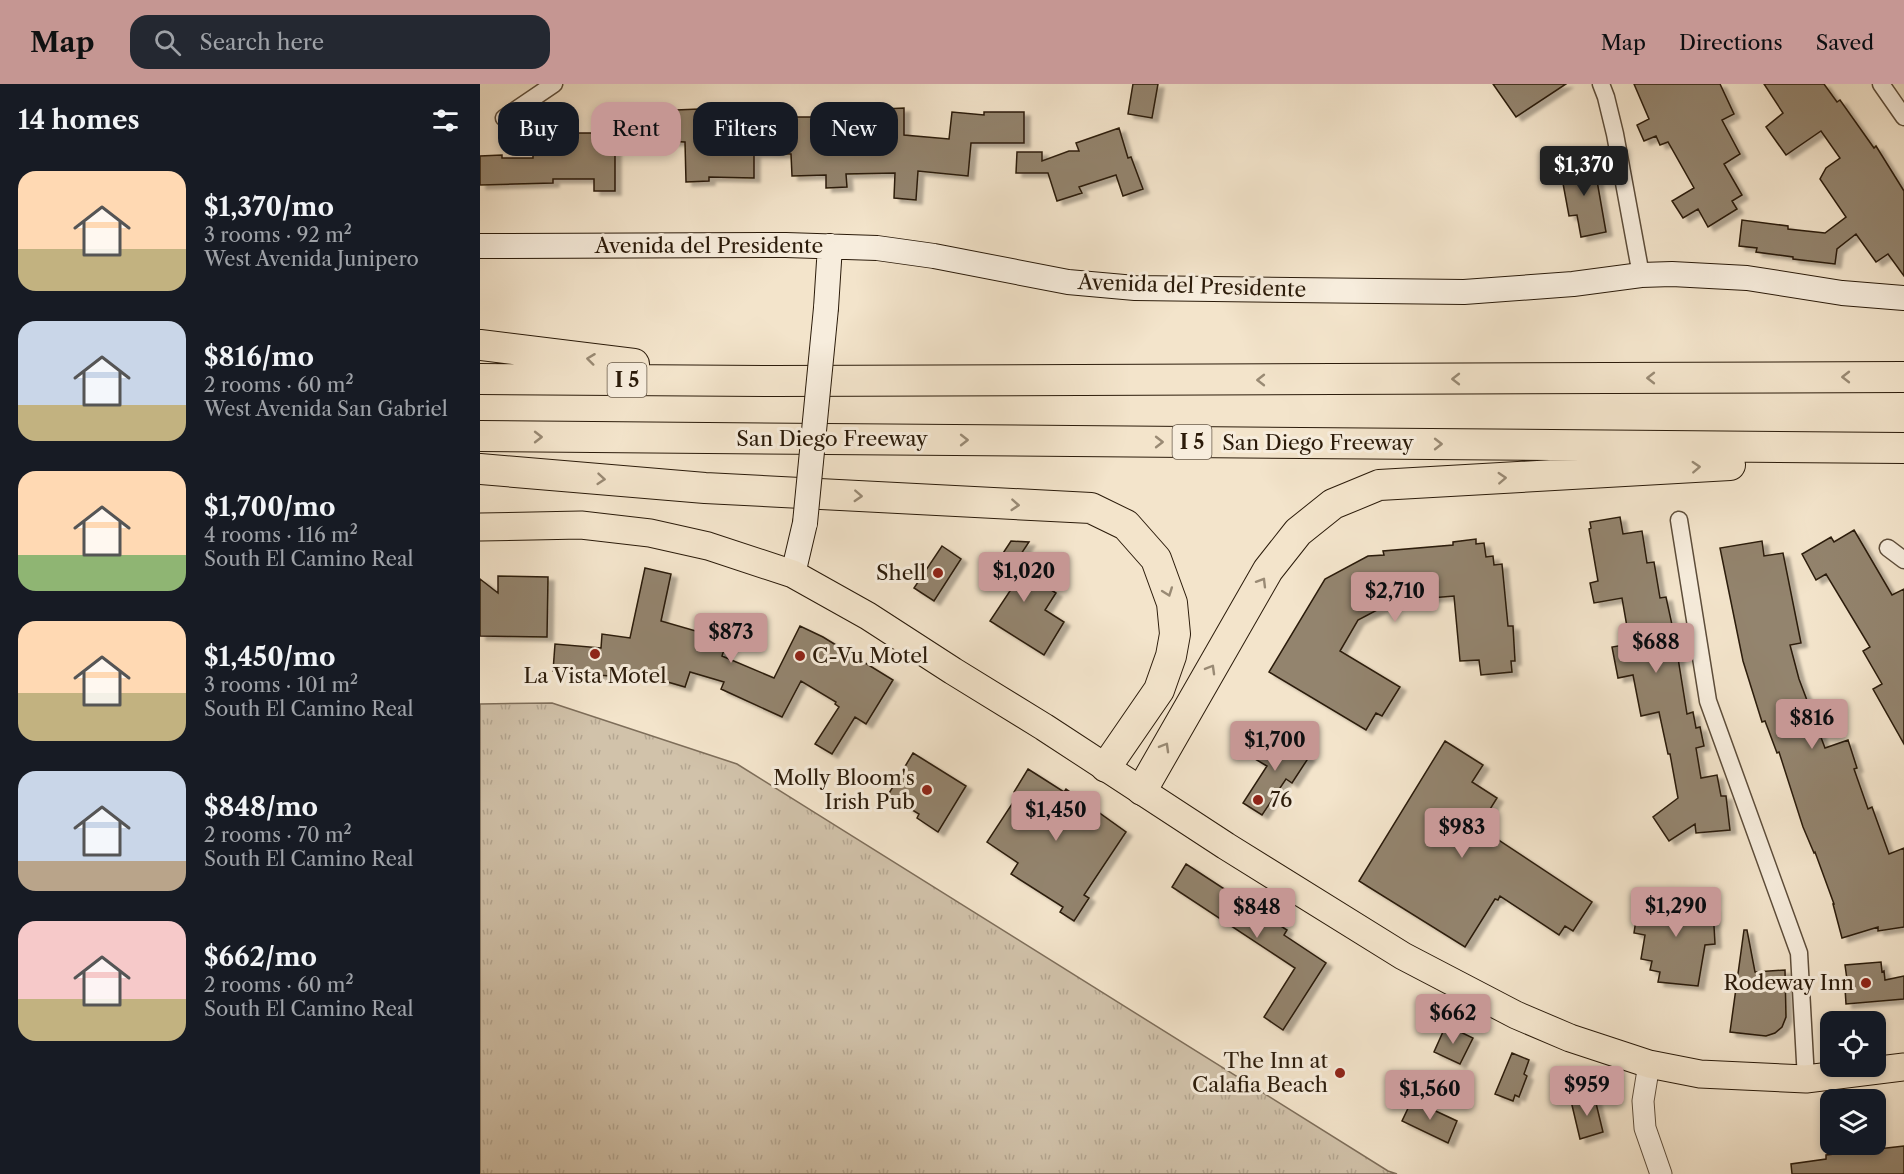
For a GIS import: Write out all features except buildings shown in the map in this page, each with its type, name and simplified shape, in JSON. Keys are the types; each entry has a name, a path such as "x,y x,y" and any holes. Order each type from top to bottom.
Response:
{"highway":[{"path":"480,345 774,381"},
{"name":"I 5","path":"480,380 1904,377"},
{"name":"San Diego Freeway","path":"480,436 1904,448"},
{"path":"1142,790 1268,570 1298,532 1333,504 1378,485 1904,454"},
{"path":"480,469 705,488 1091,508 1100,512 1126,525 1156,559 1172,603 1175,634 1171,656 1159,690 1106,767"}],"main road":[{"name":"Avenida del Presidente","path":"480,246 775,245 877,248 934,256 1068,282 1135,288 1464,292 1672,274 1747,278 1842,293 1904,298"},
{"path":"792,574 805,523 830,246"},
{"path":"480,527 581,525 650,533 708,546 792,574 868,616 1226,846 1403,956 1516,1015 1559,1034 1649,1064 1700,1074 1806,1079 1904,1067"}],"street":[{"path":"528,102 554,84"},
{"path":"1601,84 1615,134 1641,275"},
{"path":"1881,84 1904,117"},
{"path":"1679,520 1707,701 1799,954 1806,1079"},
{"path":"1888,548 1904,560"},
{"path":"1649,1064 1643,1101 1645,1128 1661,1174"}],"green space":[{"path":"552,703 737,764 1388,1171 1397,1174 480,1174 480,704"}],"place":[{"name":"Shell","path":"938,573"},
{"name":"La Vista Motel","path":"595,654"},
{"name":"C-Vu Motel","path":"800,656"},
{"name":"Molly Bloom's Irish Pub","path":"927,790"},
{"name":"76","path":"1258,800"},
{"name":"Rodeway Inn","path":"1866,983"},
{"name":"The Inn at Calafia Beach","path":"1340,1073"}]}
